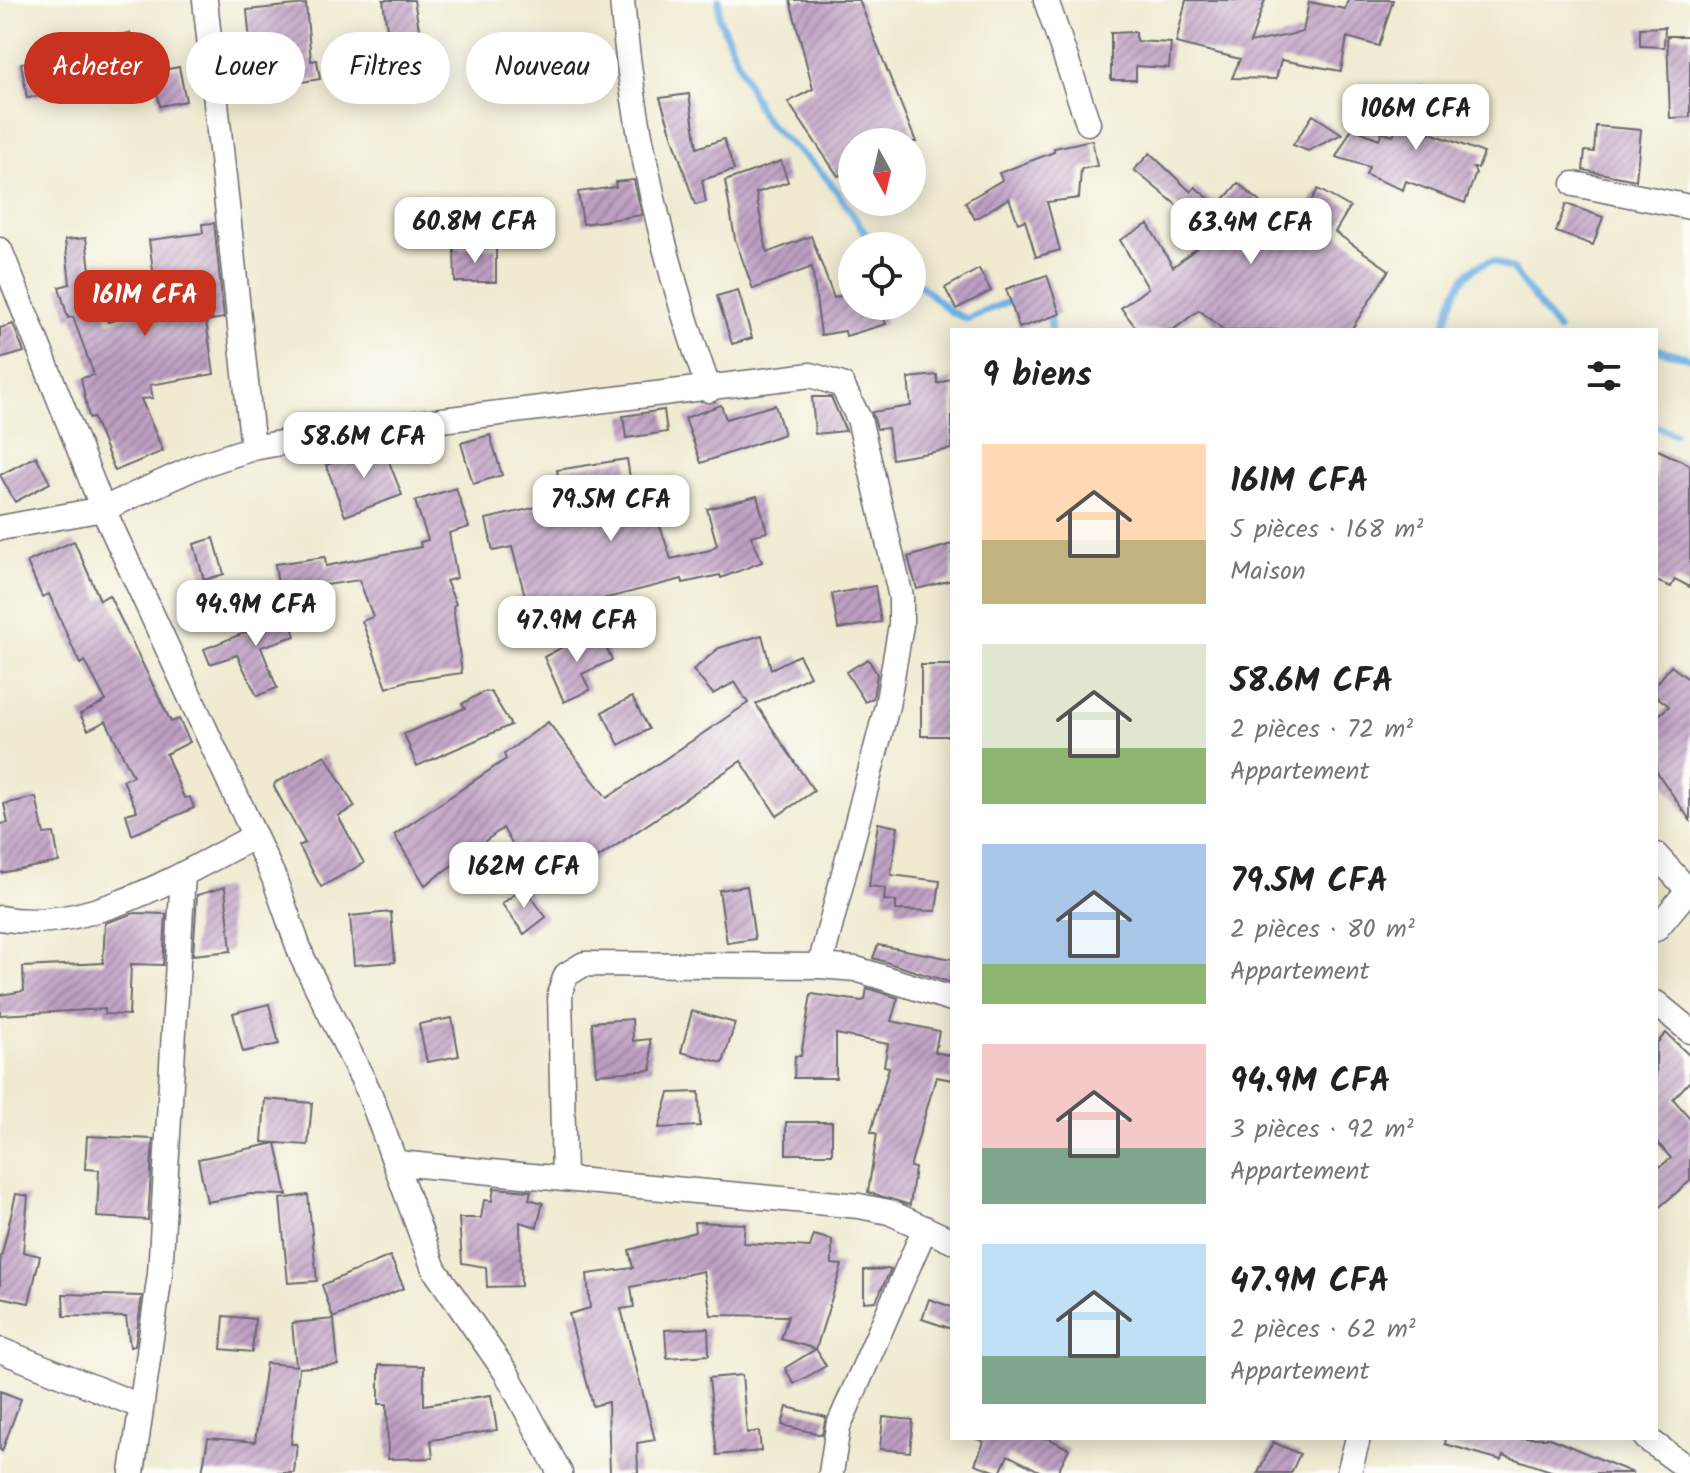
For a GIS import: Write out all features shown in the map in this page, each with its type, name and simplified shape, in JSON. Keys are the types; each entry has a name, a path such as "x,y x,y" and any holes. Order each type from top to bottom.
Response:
{"street":[{"path":"205,0 253,448"},
{"path":"622,0 629,88 641,149 668,269 709,390"},
{"path":"1046,0 1088,123"},
{"path":"1574,184 1690,207"},
{"path":"0,250 103,509 255,836 302,957 369,1092 398,1163 434,1269 507,1374 560,1473"},
{"path":"0,528 103,509 198,466 253,448 335,433 709,390 811,375 842,385 859,419 901,597 901,625 887,706 820,966"},
{"path":"0,918 27,923 131,899 255,836"},
{"path":"1658,857 1689,889 1658,927"},
{"path":"132,1473 160,1274 183,874"},
{"path":"564,1179 560,992 566,975 584,964 856,969 950,998"},
{"path":"1658,1005 1690,1031"},
{"path":"398,1163 859,1206 889,1212 950,1240"},
{"path":"831,1473 838,1427 925,1228"},
{"path":"0,1350 140,1406"},
{"path":"1349,1473 1352,1440"},
{"path":"1649,1440 1690,1470"}],"building":[{"path":"383,0 414,0 420,32 387,32"},
{"path":"790,0 859,0 910,128 838,128 838,176 788,102 813,89"},
{"path":"1186,0 1265,0 1250,43 1303,32 1309,2 1345,9 1348,0 1393,0 1379,46 1347,37 1341,71 1281,60 1276,79 1232,78 1240,59 1176,43"},
{"path":"306,4 311,61 317,60 320,79 305,81 305,32 249,32 247,10"},
{"path":"1665,27 1664,47 1640,46 1640,28"},
{"path":"1136,32 1136,41 1171,43 1169,68 1136,66 1136,80 1111,80 1111,33"},
{"path":"1667,36 1690,36 1690,117 1670,118"},
{"path":"179,67 186,101 160,106 170,104 170,69"},
{"path":"1420,84 1445,97 1428,132 1484,153 1478,168 1473,168 1476,173 1465,203 1406,181 1403,190 1366,175 1369,167 1336,157 1352,128 1379,139 1382,132 1393,136 1413,88 1417,91"},
{"path":"689,94 697,148 724,139 734,170 702,180 706,202 695,205 660,98"},
{"path":"1313,115 1342,134 1308,151 1293,145"},
{"path":"1596,126 1641,130 1636,180 1583,170 1585,151 1594,152"},
{"path":"1092,140 1097,166 1081,169 1079,198 1047,202 1060,250 1036,257 1025,220 1018,223 1009,198 975,219 965,202 1002,180 999,173 1054,152 1054,148"},
{"path":"1150,153 1191,192 1195,187 1218,206 1238,183 1304,241 1297,226 1318,189 1350,207 1335,232 1389,270 1352,328 1222,328 1199,310 1176,328 1136,328 1121,308 1148,288 1120,240 1148,224 1173,267 1213,235 1134,170"},
{"path":"781,161 788,182 756,193 767,253 811,236 834,298 838,297 838,320 885,320 886,324 846,336 845,331 821,335 812,267 753,289 735,239 725,181"},
{"path":"634,180 642,215 583,224 578,192 616,187 615,182"},
{"path":"1566,204 1603,217 1593,245 1556,232"},
{"path":"214,223 224,318 206,321 214,374 150,385 153,398 141,399 163,451 115,471 93,417 89,418 81,378 94,375 73,317 68,318 59,287 70,284 65,240 86,238 91,278 95,277 108,322 158,308 149,240 203,233 202,224"},
{"path":"454,248 496,248 496,282 455,282"},
{"path":"979,269 991,291 956,309 945,288"},
{"path":"1047,275 1060,314 1019,328 1006,289"},
{"path":"738,290 752,338 732,344 717,296"},
{"path":"13,324 24,352 0,359 0,328"},
{"path":"937,375 938,384 950,379 950,449 892,459 888,428 877,429 872,412 911,406 908,378"},
{"path":"812,397 831,397 846,431 815,434"},
{"path":"721,405 726,419 775,405 784,434 701,463 685,418"},
{"path":"664,410 667,432 626,438 623,416"},
{"path":"490,435 502,475 473,484 461,443"},
{"path":"382,444 402,495 345,516 326,465"},
{"path":"1658,450 1690,465 1690,587 1675,579 1671,587 1658,582"},
{"path":"36,456 50,483 15,502 0,475"},
{"path":"627,459 636,515 655,511 671,559 710,550 717,545 707,509 757,496 767,532 751,536 762,562 721,578 720,575 683,583 682,579 512,622 507,601 525,596 512,547 493,551 486,519 562,501 557,470"},
{"path":"456,488 469,527 449,533 457,578 446,581 456,604 453,606 462,673 406,681 387,688 362,621 373,617 359,580 279,592 275,564 325,557 326,566 421,547 420,542 428,540 415,501"},
{"path":"214,538 224,574 204,580 194,544"},
{"path":"74,541 100,600 109,595 171,722 179,719 190,742 166,754 184,798 190,797 194,808 132,835 126,814 137,811 123,780 133,776 106,721 88,730 80,714 106,701 85,661 80,664 49,594 42,597 27,562"},
{"path":"950,545 950,581 917,589 908,557"},
{"path":"875,586 881,622 838,629 832,594"},
{"path":"284,601 295,636 261,647 277,688 257,696 237,655 210,664 204,649 269,623 264,607"},
{"path":"598,628 612,660 582,674 590,690 564,702 544,657"},
{"path":"762,635 771,669 799,655 810,676 756,704 814,791 777,816 741,761 568,878 547,848 522,862 503,828 425,885 394,835 506,759 504,754 548,722 607,798 748,703 735,682 713,694 693,670 719,648"},
{"path":"868,659 877,674 873,698 865,702 846,672"},
{"path":"921,665 950,665 950,736 921,736"},
{"path":"1671,666 1690,680 1690,820 1658,774 1658,716 1669,706 1658,698 1658,682"},
{"path":"483,692 491,692 511,725 417,766 404,734 465,708 462,704"},
{"path":"632,697 649,729 619,745 602,712"},
{"path":"325,755 355,807 338,816 364,863 321,887 299,846 305,843 274,787 275,783"},
{"path":"36,797 44,834 54,833 59,862 0,873 0,824 8,823 4,804"},
{"path":"878,823 898,827 891,875 940,881 936,911 896,910 896,901 884,900 885,888 869,886"},
{"path":"747,886 755,939 727,943 719,890"},
{"path":"225,887 231,951 193,955 197,895"},
{"path":"524,887 546,917 524,934 502,904"},
{"path":"391,912 395,962 354,965 350,916"},
{"path":"135,913 166,914 163,965 131,964 129,1015 105,1014 105,1009 0,1015 0,995 24,991 23,967 103,963 105,923"},
{"path":"878,945 950,959 950,982 873,958"},
{"path":"867,988 898,998 891,1021 939,1031 935,1052 950,1056 950,1080 936,1077 910,1167 915,1168 910,1205 868,1192 877,1134 871,1132 889,1067 884,1066 888,1044 836,1034 836,1078 794,1078 795,1056 801,1056 811,994 865,1000"},
{"path":"269,1004 279,1044 243,1052 233,1013"},
{"path":"692,1011 735,1023 723,1063 681,1052"},
{"path":"452,1018 459,1056 427,1062 419,1024"},
{"path":"632,1019 633,1041 650,1039 652,1070 596,1074 592,1022"},
{"path":"1666,1033 1690,1056 1690,1081 1673,1099 1690,1118 1690,1181 1658,1208 1658,1168 1671,1158 1658,1143 1658,1042"},
{"path":"699,1092 700,1126 659,1128 669,1093"},
{"path":"265,1099 312,1103 308,1145 262,1142"},
{"path":"786,1122 832,1122 832,1154 786,1154"},
{"path":"87,1136 153,1139 148,1220 97,1217 99,1170 85,1169"},
{"path":"276,1143 287,1195 250,1194 207,1202 198,1159"},
{"path":"494,1188 531,1191 529,1199 543,1203 537,1227 520,1222 521,1286 487,1287 486,1267 462,1263 459,1218 481,1218 484,1200 492,1201"},
{"path":"16,1194 28,1196 23,1252 40,1256 29,1303 0,1297 0,1262"},
{"path":"308,1195 317,1281 288,1283 280,1199"},
{"path":"694,1222 745,1224 743,1243 810,1247 814,1235 832,1240 832,1264 842,1265 816,1349 781,1339 788,1316 711,1315 703,1271 631,1287 634,1307 621,1309 655,1440 637,1443 638,1473 610,1473 608,1402 593,1406 569,1314 590,1308 587,1274 633,1268 629,1250 695,1232"},
{"path":"390,1256 404,1288 333,1318 322,1285"},
{"path":"891,1269 876,1301 864,1302 864,1270"},
{"path":"63,1294 142,1296 135,1346 130,1347 126,1317 64,1316"},
{"path":"929,1299 950,1306 950,1328 922,1319"},
{"path":"224,1316 255,1319 252,1352 221,1349"},
{"path":"334,1319 338,1365 299,1368 291,1444 297,1444 294,1473 202,1473 208,1438 255,1442 266,1363 296,1366 292,1323"},
{"path":"708,1328 709,1355 667,1358 665,1330"},
{"path":"816,1349 826,1366 794,1384 785,1368"},
{"path":"379,1365 424,1366 424,1405 491,1395 497,1430 431,1440 433,1458 388,1459 387,1404 379,1404"},
{"path":"742,1375 747,1433 759,1431 761,1451 717,1455 709,1378"},
{"path":"0,1391 21,1399 2,1451 0,1450"},
{"path":"787,1407 826,1417 822,1435 782,1425"},
{"path":"883,1417 913,1420 910,1452 880,1449"},
{"path":"980,1440 1052,1440 1069,1449 1057,1473 1043,1473 1008,1455 1000,1473 975,1464 984,1442"},
{"path":"1446,1440 1555,1440 1633,1473 1557,1473 1503,1455 1501,1460 1445,1444"},
{"path":"1273,1442 1300,1454 1291,1473 1258,1473"}],"waterway":[{"path":"719,0 719,18 760,112 774,130 830,182 865,232"},
{"path":"1444,328 1453,297 1464,278 1492,261 1512,269 1556,328"},
{"path":"926,290 951,312 967,319 1019,297"},
{"path":"1049,308 1051,328"},
{"path":"1658,350 1690,358"},
{"path":"1658,427 1674,434"}]}
